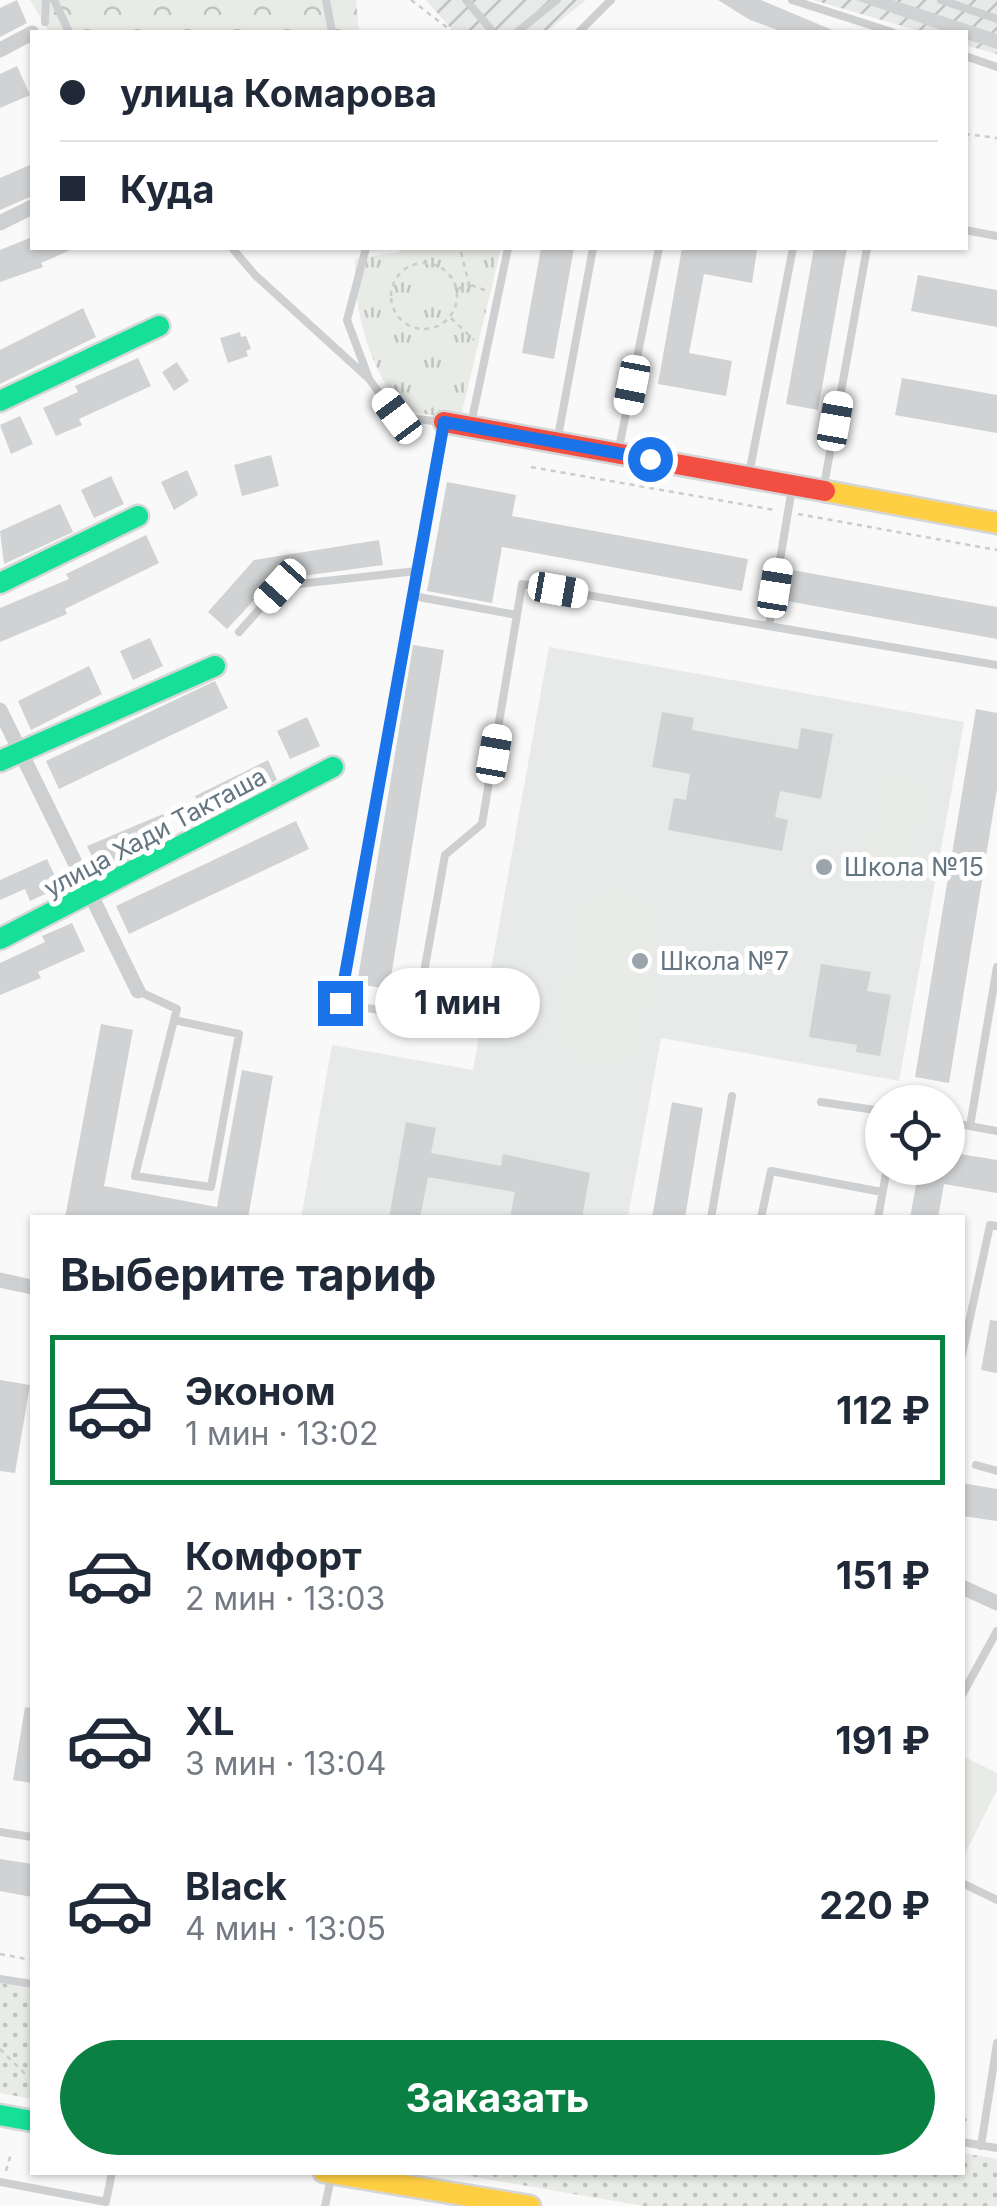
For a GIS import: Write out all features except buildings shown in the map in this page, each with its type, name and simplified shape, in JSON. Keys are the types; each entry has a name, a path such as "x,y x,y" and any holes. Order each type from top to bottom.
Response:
{"street":[{"path":"0,50 30,33"},
{"path":"0,223 30,207"},
{"path":"0,401 159,326"},
{"path":"444,422 997,523"},
{"path":"0,583 138,516"},
{"path":"0,761 215,666"},
{"path":"0,710 94,894 138,991"},
{"name":"улица Хади Такташа","path":"0,939 94,894 333,767"},
{"path":"0,1280 30,1288"},
{"path":"965,1588 997,1602"},
{"path":"0,2115 30,2121"},
{"path":"338,2175 530,2206"}],"lane":[{"path":"37,29 46,0"},
{"path":"54,0 68,30"},
{"path":"326,0 332,30"},
{"path":"466,0 491,30"},
{"path":"520,30 557,0"},
{"path":"580,30 612,0"},
{"path":"792,0 886,30"},
{"path":"941,0 997,19"},
{"path":"968,57 997,67"},
{"path":"968,231 997,236"},
{"path":"234,250 255,275 369,379 397,416 444,422 340,1003 416,1017 445,855 482,824 522,584 997,665"},
{"path":"365,250 347,320 369,379"},
{"path":"470,426 508,250"},
{"path":"558,442 592,250"},
{"path":"618,454 658,250"},
{"path":"748,477 793,250"},
{"path":"823,491 867,250"},
{"path":"769,626 792,486"},
{"path":"239,632 280,586 418,571"},
{"path":"413,596 517,616"},
{"path":"970,1126 997,968"},
{"path":"138,991 177,1009 174,1020 135,1176 211,1187 239,1034 174,1020"},
{"path":"712,1215 732,1096"},
{"path":"822,1102 865,1108"},
{"path":"965,1125 997,1131"},
{"path":"762,1215 771,1171 882,1192"},
{"path":"878,1215 883,1185"},
{"path":"965,1341 990,1224 997,1226"},
{"path":"976,1465 997,1471"},
{"path":"965,1690 997,1632"},
{"path":"0,1832 30,1837"},
{"path":"965,1884 997,1900"},
{"path":"0,1979 30,1984"},
{"path":"981,2146 997,2043"},
{"path":"965,2143 997,2148"},
{"path":"2,2182 106,2204 111,2175"},
{"path":"324,2206 332,2175"}],"path":[{"path":"411,0 450,30"},
{"path":"968,134 997,138"},
{"path":"461,250 470,284"},
{"path":"429,262 452,277 457,290 450,317 426,329 412,327 393,308 391,294 403,270 429,262"},
{"path":"457,290 470,284 498,296"},
{"path":"450,317 486,352"},
{"path":"531,467 997,550"},
{"path":"0,1954 30,1960"},
{"path":"0,2049 24,2073 30,2072"},
{"path":"2,2182 11,2154"}],"shaded area":[{"path":"426,0 586,0 548,30 452,30"},
{"path":"813,0 997,0 997,54 968,46 968,30 916,30"},
{"path":"549,647 964,722 899,1081 661,1038 628,1215 302,1215 332,1045 473,1070"}],"green space":[{"path":"30,0 356,0 359,30 48,30"},
{"path":"501,250 460,420 402,410 372,357 357,300 355,259 398,252"},
{"path":"889,775 919,780 925,788 913,861 907,868 875,863 869,854 881,783"},
{"path":"622,889 643,902 657,921 649,997 639,1042 626,1059 604,1065 581,1059 565,1043 566,998 582,908 594,896"},
{"path":"965,1757 997,1773 997,1790 965,1854"},
{"path":"0,1983 30,1989 30,2099 0,2093"},
{"path":"965,2153 997,2159 997,2206 644,2206 464,2175 965,2175"}],"traffic: fast":[{"path":"0,401 159,326"},
{"path":"0,583 138,516"},
{"path":"0,761 215,666"},
{"path":"0,939 333,767"},
{"path":"0,2115 30,2121"}],"traffic: slow":[{"path":"825,491 997,523"},
{"path":"342,2175 530,2206"}],"traffic: jam":[{"path":"444,422 825,491"}],"place":[{"name":"Школа №15","path":"824,867"},
{"name":"Школа №7","path":"640,961"}],"route":[{"path":"340,1003 444,422 650,459"}]}
